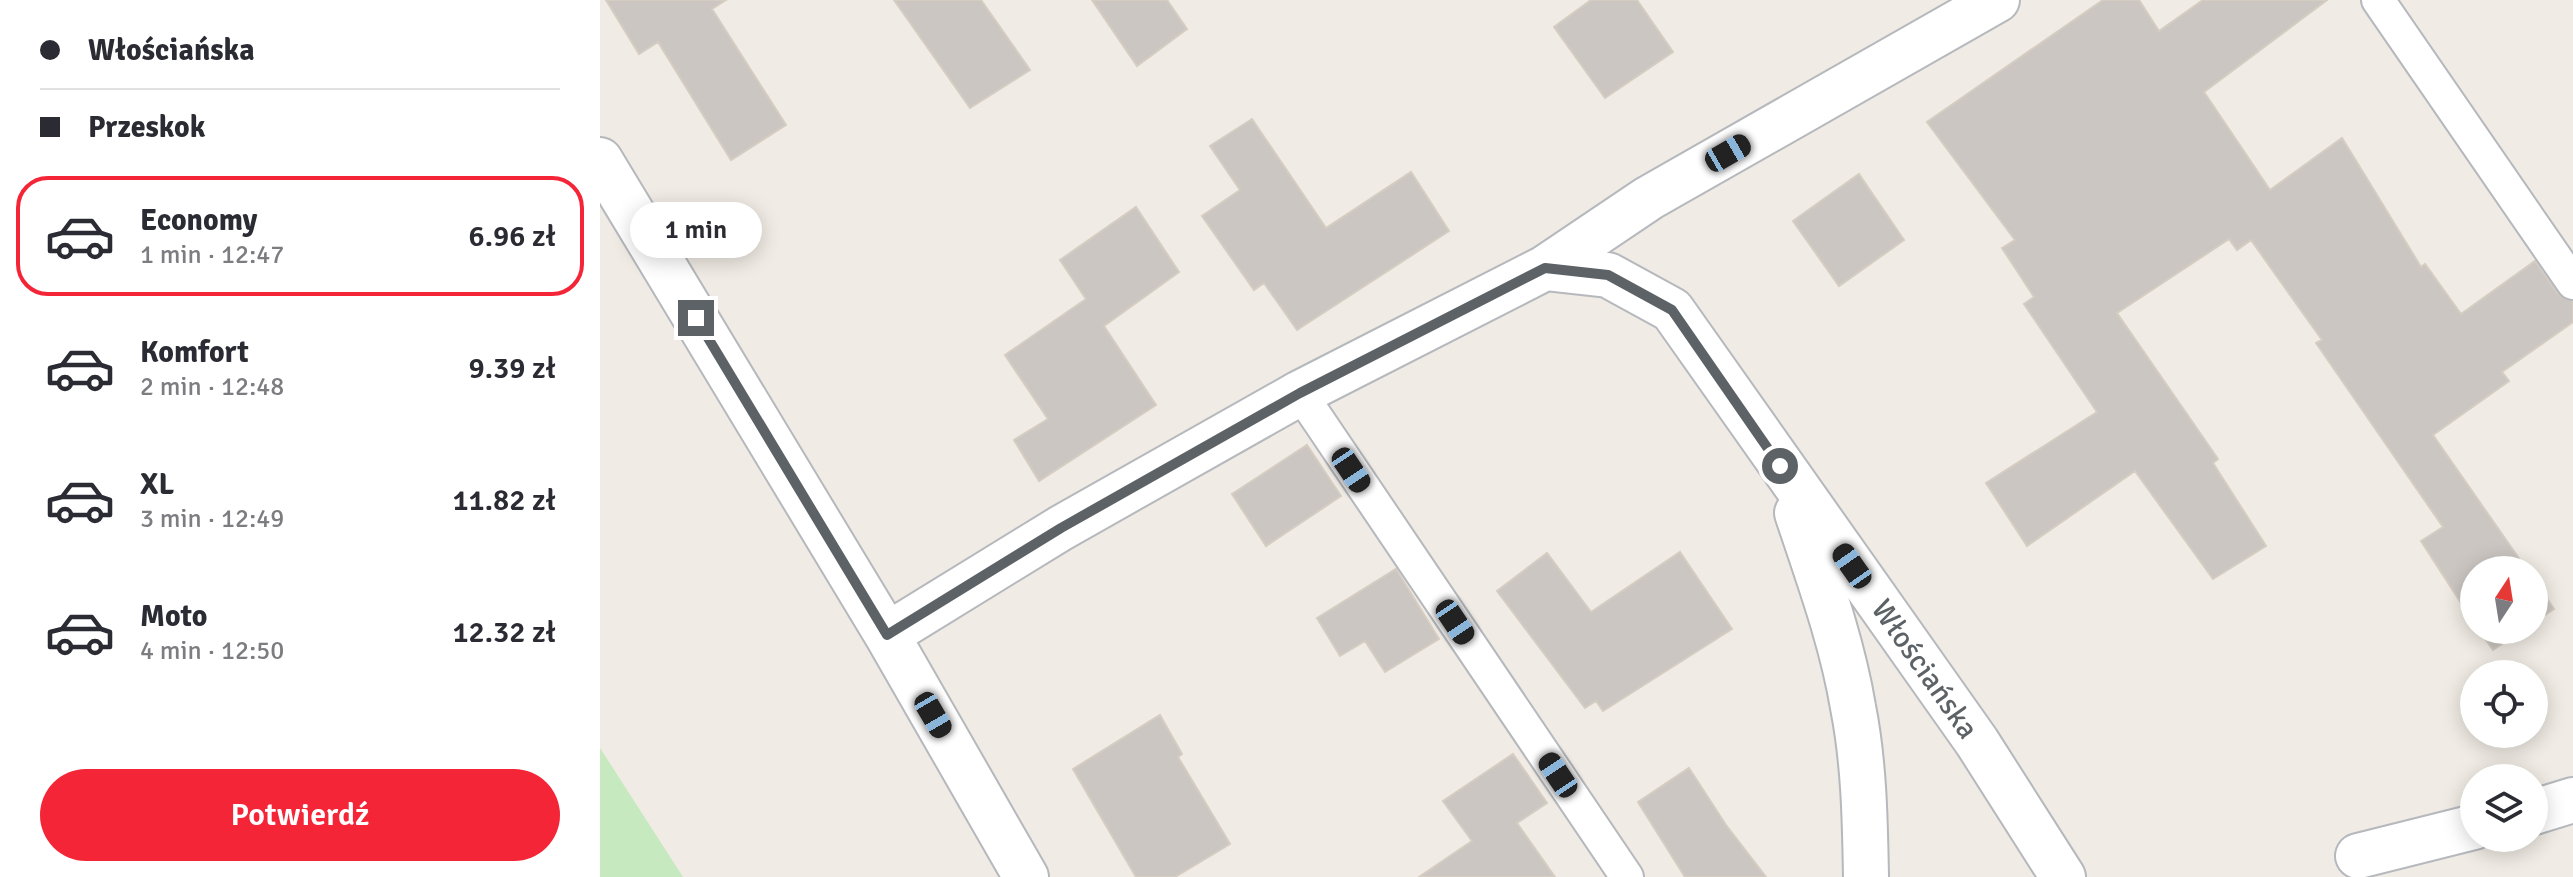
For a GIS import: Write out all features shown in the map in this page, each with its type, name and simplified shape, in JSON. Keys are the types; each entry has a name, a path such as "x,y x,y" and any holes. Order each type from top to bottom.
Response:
{"street":[{"path":"887,635 1061,528 1300,393 1545,268 1649,198 1997,0"},
{"path":"600,160 887,635 1026,877"},
{"name":"Włościańska","path":"1545,268 1608,275 1672,310 1977,742 2063,877"},
{"name":"Włościańska","path":"1780,466 1825,597 1853,706 1864,801 1866,877"},
{"path":"2548,808 2573,800"},
{"path":"2358,856 2460,830"}],"lane":[{"path":"2378,0 2573,283"},
{"path":"1300,393 1627,877"}],"green space":[{"path":"600,748 683,877 600,877"}],"building":[{"path":"606,0 726,0 712,9 786,125 731,160 658,42 639,54"},
{"path":"894,0 981,0 1030,70 970,108"},
{"path":"1092,0 1167,0 1187,29 1137,66"},
{"path":"1591,0 1637,0 1673,52 1605,98 1554,27"},
{"path":"2103,0 2139,0 2159,31 2203,0 2327,0 2204,92 2270,190 2342,138 2421,267 2425,264 2461,314 2535,261 2558,294 2573,302 2573,322 2502,372 2509,381 2433,435 2517,556 2460,556 2460,601 2421,541 2443,527 2316,343 2322,340 2251,240 2237,250 2229,239 2117,313 2218,459 2213,463 2266,546 2213,579 2135,471 2027,546 1986,483 2097,412 2024,304 2034,297 2002,248 2015,240 1927,122"},
{"path":"1252,119 1326,228 1411,172 1449,231 1297,330 1264,283 1254,290 1202,216 1240,190 1210,146"},
{"path":"1859,174 1904,240 1839,286 1793,221"},
{"path":"1136,207 1179,272 1104,326 1156,405 1039,481 1014,440 1048,419 1005,355 1086,299 1060,260"},
{"path":"1307,445 1341,496 1266,546 1232,494"},
{"path":"1680,552 1732,629 1603,711 1596,701 1585,708 1497,591 1547,553 1591,612"},
{"path":"1396,569 1439,639 1385,672 1365,641 1340,656 1317,618"},
{"path":"1160,715 1182,754 1178,757 1230,844 1175,877 1136,877 1073,769"},
{"path":"1513,754 1547,803 1517,823 1555,877 1419,877 1472,841 1443,801"},
{"path":"1689,768 1726,825 1766,877 1685,877 1638,802"}],"route":[{"path":"696,318 887,635 1061,528 1300,393 1545,268 1608,275 1672,310 1780,466"}]}
